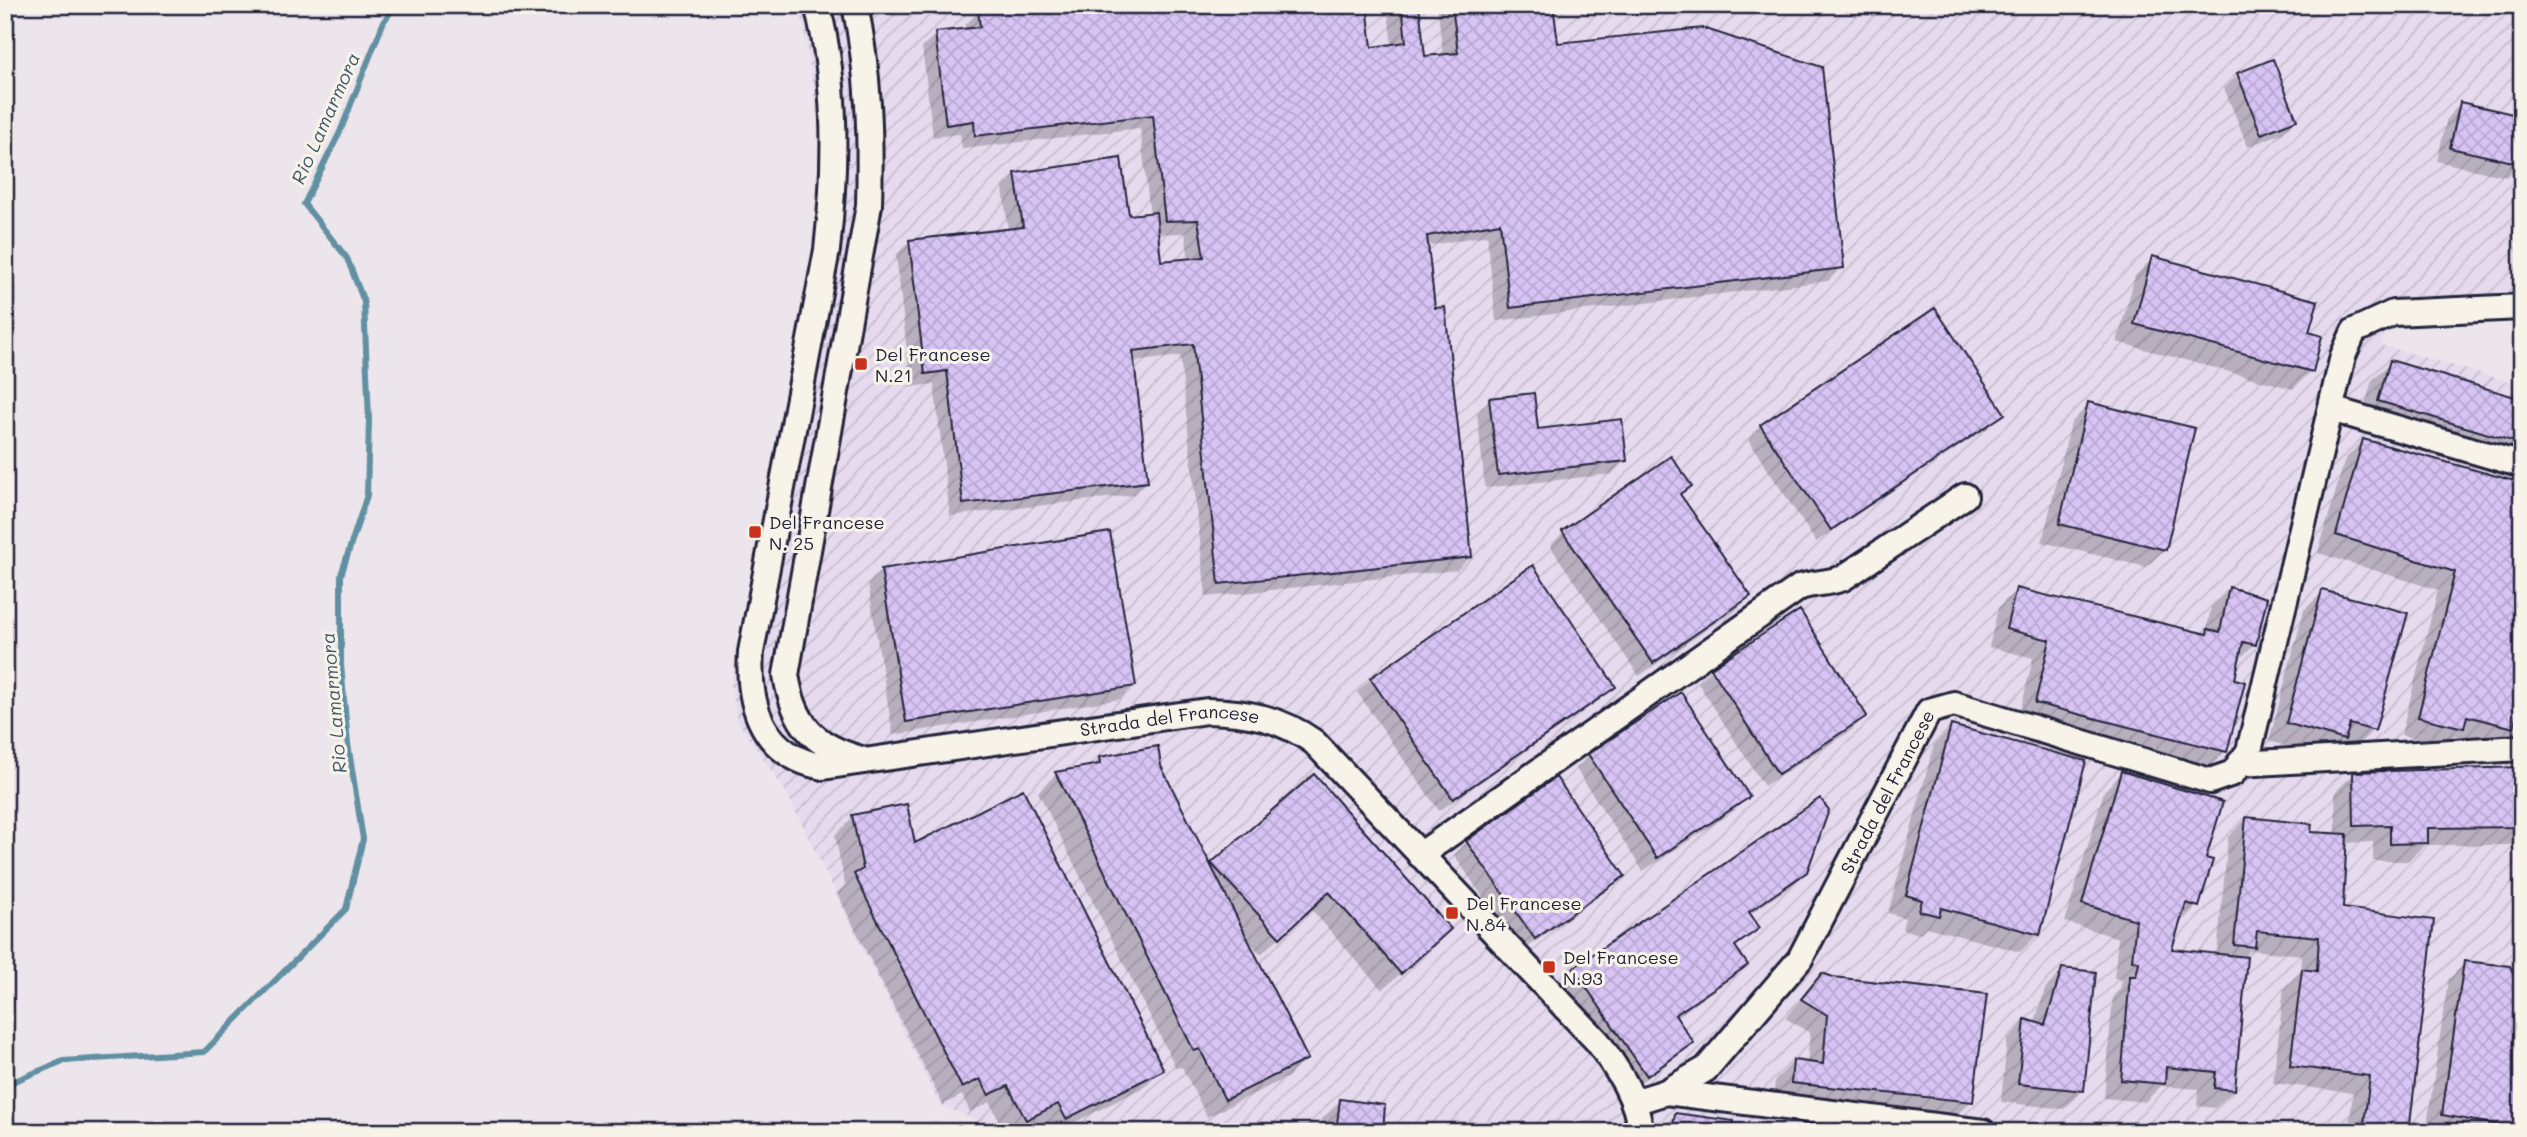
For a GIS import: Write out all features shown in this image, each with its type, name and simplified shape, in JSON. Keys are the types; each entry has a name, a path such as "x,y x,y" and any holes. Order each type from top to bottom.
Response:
{"street":[{"name":"Strada del Francese","path":"817,5 830,64 833,182 827,250 751,652 750,676 758,719 790,756 823,768 1207,711 1243,712 1281,722 1314,742 1598,1041 1634,1102 1640,1132"},
{"name":"Strada del Francese","path":"856,5 866,59 870,183 863,254 788,657 789,694 798,718 814,737 837,751 865,760"},
{"path":"833,182 870,183"},
{"path":"2239,764 2249,751 2343,356 2354,331 2393,313 2522,307"},
{"path":"2331,409 2522,465"},
{"path":"1420,855 1800,587 1814,582 1828,584 1843,578 1965,496"},
{"path":"778,514 813,521"},
{"name":"Strada del Francese","path":"1634,1102 1667,1092 1706,1069 1800,959 1929,711 1954,704 2210,781 2233,773 2239,764 2522,748"},
{"name":"Strada del Francese","path":"1667,1092 1983,1132"}],"shaded area":[{"path":"797,5 2522,5 2522,314 2390,322 2381,345 2522,385 2522,917 2516,933 2522,948 2522,1132 1003,1132 939,1104 786,792 737,721 731,685 814,246 824,162 803,22"}],"building":[{"path":"1016,5 1367,5 1372,47 1406,42 1402,5 1419,5 1425,56 1458,53 1452,5 1553,5 1558,43 1703,28 1822,67 1844,268 1510,308 1500,223 1427,236 1435,308 1445,307 1472,557 1219,584 1193,344 1133,351 1148,482 963,504 947,371 925,374 909,240 1023,227 1015,173 1121,158 1129,215 1156,212 1161,261 1204,257 1198,220 1165,221 1153,115 975,136 974,121 946,125 935,32 980,27 978,10"},
{"path":"2273,59 2297,120 2261,134 2237,73"},
{"path":"2460,102 2522,116 2522,164 2450,148"},
{"path":"2152,256 2318,301 2309,332 2322,336 2313,372 2134,324"},
{"path":"1935,308 2005,414 1831,530 1760,425"},
{"path":"2390,360 2522,399 2522,444 2378,401"},
{"path":"1534,393 1538,429 1622,419 1627,461 1498,475 1489,398"},
{"path":"2088,402 2195,428 2166,550 2059,524"},
{"path":"2363,439 2522,483 2522,718 2516,717 2514,728 2467,716 2464,728 2418,717 2455,572 2336,535"},
{"path":"1671,456 1692,486 1680,494 1751,596 1653,663 1562,531"},
{"path":"1110,532 1136,686 906,722 881,569"},
{"path":"1533,565 1616,687 1453,799 1370,678"},
{"path":"2229,587 2267,598 2256,645 2243,642 2235,679 2245,682 2227,752 2035,703 2050,640 2006,629 2016,588 2207,634 2208,629 2220,632"},
{"path":"2322,590 2408,613 2375,731 2350,724 2345,740 2286,723"},
{"path":"1800,610 1867,716 1778,774 1711,668"},
{"path":"1681,692 1750,797 1657,858 1588,754"},
{"path":"1951,725 2086,761 2040,935 1941,908 1939,916 1919,911 1922,900 1906,895"},
{"path":"1158,746 1161,766 1308,1059 1225,1100 1200,1049 1194,1051 1055,772 1100,764 1099,757"},
{"path":"2522,767 2522,827 2428,828 2428,843 2390,844 2390,825 2354,826 2353,772"},
{"path":"2121,771 2223,802 2206,858 2213,860 2199,907 2186,903 2172,949 2247,957 2235,1090 2214,1088 2216,1072 2166,1067 2165,1084 2121,1080 2130,976 2136,976 2139,962 2132,960 2136,920 2082,904"},
{"path":"1314,774 1451,929 1401,974 1329,892 1280,938 1211,863"},
{"path":"1556,777 1625,876 1535,939 1466,841"},
{"path":"1023,789 1164,1070 1066,1119 1058,1104 1026,1120 1008,1086 989,1095 980,1079 962,1088 854,874 863,869 852,815 907,804 915,843"},
{"path":"1820,798 1829,810 1807,872 1749,912 1760,928 1735,946 1748,965 1675,1015 1694,1043 1647,1076 1573,968"},
{"path":"2246,817 2312,824 2311,832 2347,834 2343,908 2434,920 2409,1132 2363,1132 2370,1076 2290,1066 2302,969 2317,971 2319,937 2257,931 2255,947 2234,945"},
{"path":"2464,961 2510,966 2520,988 2513,1045 2522,1046 2522,1132 2503,1132 2504,1126 2442,1115"},
{"path":"2062,968 2096,972 2084,1091 2018,1084 2025,1019 2045,1025"},
{"path":"1822,973 1833,977 1987,994 1973,1102 1791,1083 1793,1060 1823,1064 1827,1015 1801,999"},
{"path":"1340,1099 1385,1105 1383,1132 1336,1132"},
{"path":"1675,1113 1734,1121 1733,1132 1672,1132"}],"waterway":[{"name":"Rio Lamarmora","path":"5,1085 63,1061 204,1052 346,909 363,839 348,744 341,665 341,575 367,495 369,420 364,302 347,258 304,204 340,132 384,21 396,5"}],"place":[{"name":"Del Francese N.21","path":"861,364"},
{"name":"Del Francese N. 25","path":"755,532"},
{"name":"Del Francese N.84","path":"1452,913"},
{"name":"Del Francese N.93","path":"1549,967"}]}
